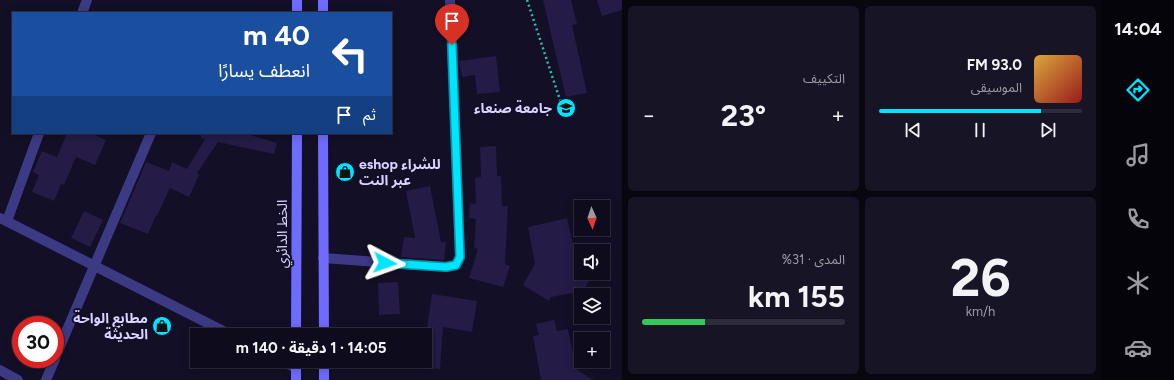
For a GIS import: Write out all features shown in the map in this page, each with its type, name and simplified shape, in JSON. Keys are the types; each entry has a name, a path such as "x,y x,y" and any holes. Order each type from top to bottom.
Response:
{"main road":[{"path":"297,0 297,12"},
{"path":"323,0 323,12"},
{"name":"الخط الدائري","path":"296,328 297,134"},
{"path":"323,134 324,328"},
{"path":"296,368 296,380"},
{"path":"324,368 324,380"}],"street":[{"path":"82,12 87,0"},
{"path":"323,258 446,267 456,265 460,257 450,0"},
{"path":"39,134 3,219 217,328"},
{"path":"64,337 151,134"},
{"path":"46,380 51,368"},
{"path":"0,370 18,380"}],"path":[{"path":"527,0 564,112"}],"building":[{"path":"543,0 571,0 577,24 572,25 587,93 566,97"},
{"path":"597,0 622,0 622,10 602,16"},
{"path":"496,56 500,92 477,94 475,75 462,77 459,61"},
{"path":"67,134 92,134 106,140 95,165 76,157 64,185 61,184 54,201 32,192 39,175 33,172 42,151 57,157"},
{"path":"201,134 246,134 277,143 274,154 218,142 197,173 199,175 189,197 170,188 148,234 120,223 146,162 169,171 172,162 187,169 205,139 201,138"},
{"path":"496,146 497,176 501,176 502,206 508,206 505,264 510,266 503,287 469,278 478,249 474,248 476,219 469,218 470,203 476,204 475,178 481,177 480,147"},
{"path":"430,186 441,242 446,242 444,260 401,257 404,237 415,238 406,191"},
{"path":"84,211 103,220 90,247 71,238"},
{"path":"567,218 574,249 574,280 590,280 585,288 574,288 574,293 551,297 549,301 523,285 535,264 528,227"},
{"path":"398,282 400,314 379,315 378,283"},
{"path":"432,294 477,301 472,332 443,327 440,369 425,368 432,368 432,328 427,328"},
{"path":"554,320 557,331 568,329 574,359 574,368 593,380 541,380 533,336 539,335 536,324"}],"place":[{"name":"جامعة صنعاء","path":"566,108"},
{"name":"eshop للشراء عبر النت","path":"345,172"},
{"name":"مطابع الواحة الحديثة","path":"162,326"}],"route":[{"path":"385,263 446,267 456,265 460,257 452,45"}]}
